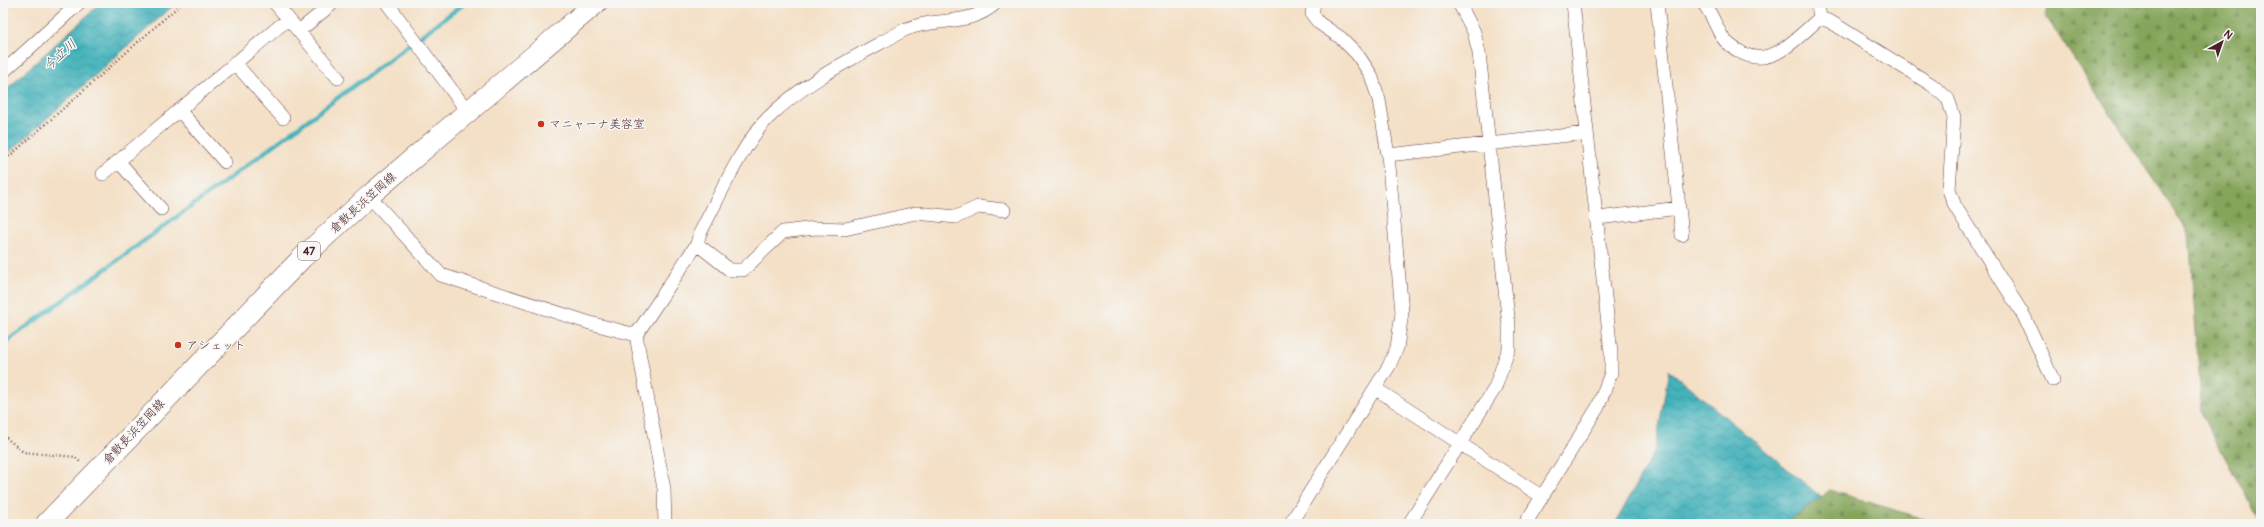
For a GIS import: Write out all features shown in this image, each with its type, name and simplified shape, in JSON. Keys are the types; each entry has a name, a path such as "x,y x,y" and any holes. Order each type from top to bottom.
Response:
{"main road":[{"name":"倉敷長浜笠岡線","path":"46,524 243,317 302,258 369,196 596,3"}],"street":[{"path":"3,72 79,3"},
{"path":"275,3 338,78"},
{"path":"299,31 333,3"},
{"path":"665,524 664,489 636,335 697,244 700,233 752,138 769,118 812,83 904,30 920,23 971,18 988,10 996,3"},
{"path":"1290,524 1376,389 1397,348 1402,312 1388,155 1379,100 1370,75 1357,54 1341,38 1319,23 1312,14 1314,3"},
{"path":"1410,524 1495,388 1509,348 1510,326 1479,53 1474,32 1459,3"},
{"path":"1525,524 1541,496 1598,407 1611,373 1611,352 1598,218 1574,3"},
{"path":"1657,3 1682,234"},
{"path":"1703,3 1709,10 1723,39 1735,49 1748,56 1761,59 1771,56 1784,48 1820,18"},
{"path":"1815,3 1818,5 1820,18"},
{"path":"390,4 468,112"},
{"path":"1820,18 1831,22 1901,65 1940,91 1948,99 1954,117 1948,190 1955,206 2024,316 2053,380"},
{"path":"102,174 288,19"},
{"path":"235,63 283,118"},
{"path":"179,110 225,162"},
{"path":"1388,155 1588,133"},
{"path":"118,161 161,209"},
{"path":"369,196 441,275 636,335"},
{"path":"697,244 730,270 743,270 783,232 815,228 845,229 916,213 956,217 978,207 1004,210"},
{"path":"1598,218 1679,208"},
{"path":"1376,389 1541,496"}],"path":[{"path":"3,162 182,3"},
{"path":"3,435 23,452 75,457 93,476"}],"green space":[{"path":"2049,3 2261,3 2261,524 2202,415 2189,234 2045,15"},
{"path":"1830,490 1940,524 1784,524"}],"water":[{"name":"今立川","path":"101,3 176,3 3,158 3,92"},
{"path":"1669,370 1821,497 1784,524 1615,524 1655,450"}],"waterway":[{"path":"3,344 234,175 465,3"}],"place":[{"name":"マニャーナ美容室","path":"541,124"},
{"name":"アシェット","path":"178,345"}]}
